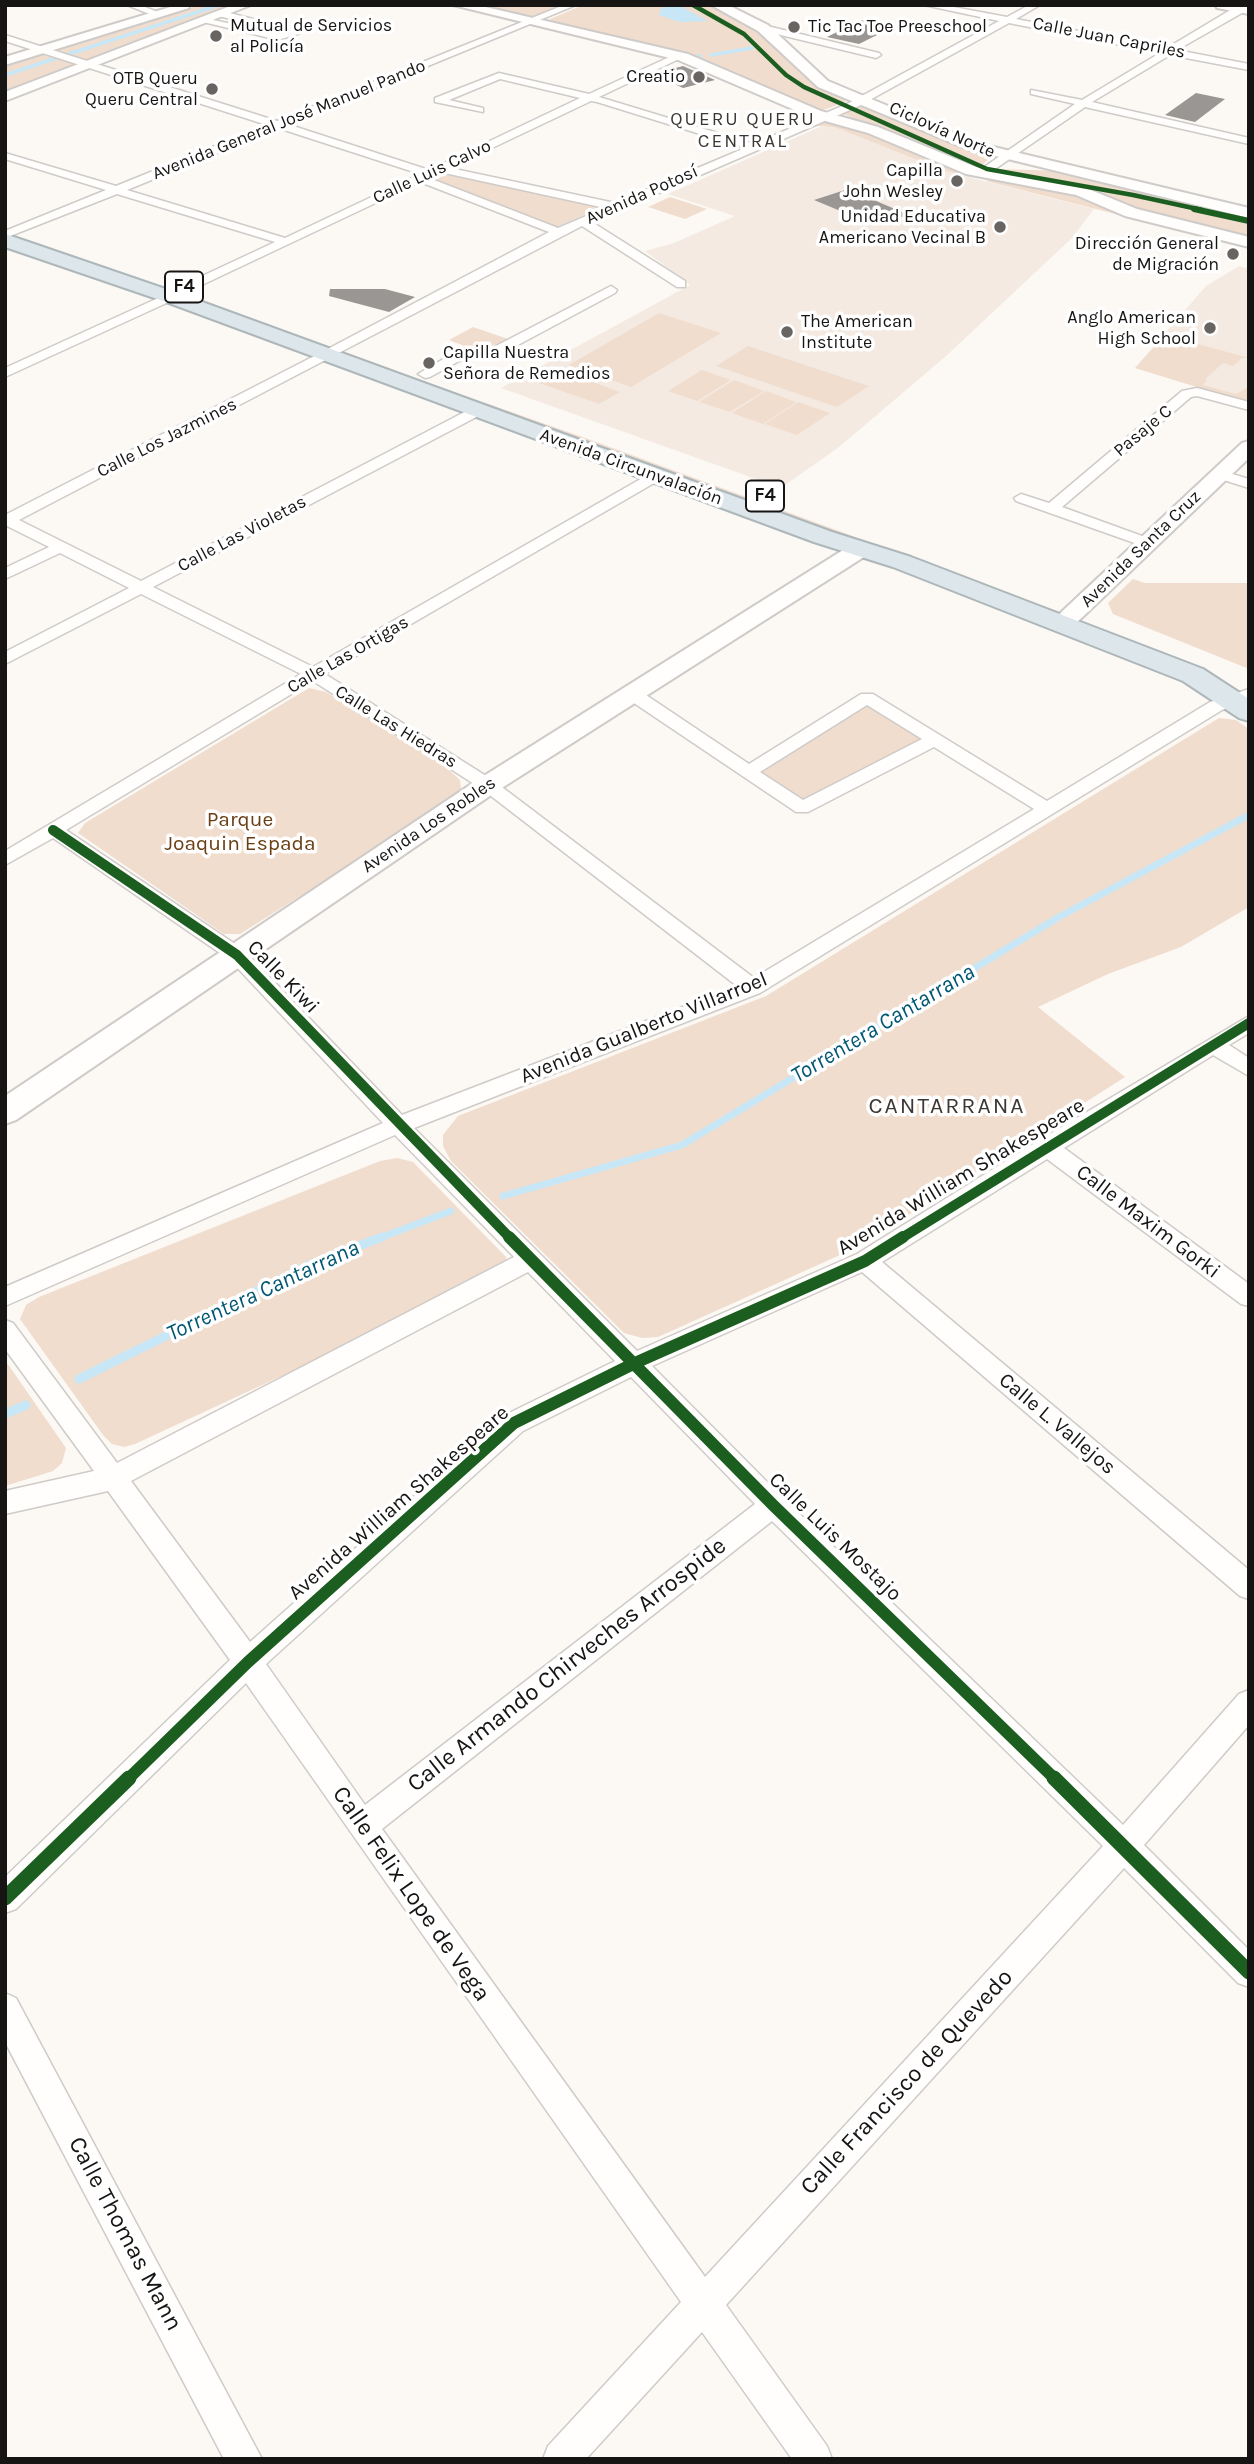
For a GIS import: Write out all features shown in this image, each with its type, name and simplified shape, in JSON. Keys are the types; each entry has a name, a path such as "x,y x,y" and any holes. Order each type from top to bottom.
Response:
{"highway":[{"name":"Avenida Circunvalación","path":"9,232 337,350 478,410 859,550 1070,617"},
{"name":"Avenida Circunvalación","path":"337,350 425,374 1070,617 1244,698"}],"main road":[{"path":"824,116 873,130 981,174"},
{"name":"Avenida Los Robles","path":"5,1112 488,785"}],"street":[{"path":"131,5 160,15"},
{"path":"5,97 245,5"},
{"path":"459,5 678,56 824,116"},
{"name":"Avenida General José Manuel Pando","path":"9,232 572,5"},
{"path":"717,5 763,29 876,55"},
{"name":"Calle Juan Capriles","path":"928,5 1249,67"},
{"name":"Avenida Potosí","path":"337,350 558,232 862,100 1036,5"},
{"path":"1222,5 1246,8"},
{"path":"5,61 183,6"},
{"path":"981,174 1084,103 1246,8"},
{"path":"204,21 278,37 296,33 222,14"},
{"path":"763,29 813,78 844,94 972,146 1249,213"},
{"path":"5,38 429,173 558,232"},
{"path":"782,47 813,40"},
{"name":"Calle Luis Calvo","path":"8,370 287,242 678,56"},
{"path":"479,110 439,100 499,76 588,98 753,147"},
{"path":"1034,92 1249,141"},
{"path":"5,156 287,242"},
{"path":"429,173 617,207"},
{"path":"981,174 1080,191 1131,213 1249,242"},
{"path":"583,221 681,284"},
{"path":"425,374 455,358 498,350 611,290"},
{"name":"Calle Los Jazmines","path":"6,519 337,350"},
{"name":"Pasaje C","path":"1051,509 1187,394 1204,394 1249,406"},
{"name":"Calle Las Violetas","path":"5,659 478,410"},
{"name":"Avenida Santa Cruz","path":"1070,617 1249,447"},
{"path":"1219,474 1249,484"},
{"name":"Calle Las Ortigas","path":"5,859 313,674 656,476"},
{"path":"1021,498 1149,543"},
{"name":"Calle Las Hiedras","path":"6,519 313,674 488,785 753,988"},
{"path":"5,574 60,547"},
{"name":"Avenida Los Robles","path":"488,785 859,550"},
{"path":"631,693 802,808 933,740"},
{"path":"748,772 866,698 1047,809"},
{"name":"Avenida Gualberto Villarroel","path":"5,1297 398,1125 753,988 1047,809 1244,698"},
{"name":"Calle Kiwi","path":"53,830 237,955 398,1125"},
{"name":"Avenida William Shakespeare","path":"5,1898 248,1662 514,1423 635,1363 865,1262 1249,1023"},
{"path":"1214,1045 1249,1069"},
{"name":"Calle Luis Mostajo","path":"398,1125 773,1505 1124,1846 1249,1972"},
{"name":"Calle Maxim Gorki","path":"1046,1147 1249,1297"},
{"path":"5,1503 113,1478 532,1259"},
{"name":"Calle L. Vallejos","path":"865,1262 1249,1587"},
{"name":"Calle Felix Lope de Vega","path":"5,1330 248,1662 814,2459"},
{"name":"Calle Armando Chirveches Arrospide","path":"362,1826 773,1505"},
{"name":"Calle Francisco de Quevedo","path":"561,2459 1124,1846 1249,1704"},
{"name":"Calle Thomas Mann","path":"5,2009 244,2459"}],"shaded area":[{"name":"The American Institute","path":"820,127 834,127 945,171 1094,209 1072,238 945,357 839,447 781,488 501,388 690,285 645,251 674,243 735,216 668,194"},
{"name":"Anglo American High School","path":"1239,266 1249,269 1249,403 1135,368 1206,286"}],"green space":[{"path":"200,5 238,5 90,61 56,50"},
{"path":"468,5 562,5 553,11 519,21"},
{"path":"583,5 711,5 756,28 803,76 847,101 817,110 713,65 548,20"},
{"path":"40,54 79,65 5,94 5,64"},
{"path":"862,105 992,156 978,169 843,114"},
{"path":"835,123 879,136 876,138 962,171 957,174 945,171 834,127 814,126"},
{"path":"999,169 1061,171 1249,216 1249,239 1130,209 1094,194 991,175"},
{"path":"448,174 593,205 598,209 556,227 426,179"},
{"path":"991,179 1082,195 1131,218 986,181"},
{"path":"670,197 707,209 685,219 648,207"},
{"path":"659,313 721,333 631,387 569,365"},
{"path":"473,327 509,339 487,348 470,348 449,340"},
{"path":"1165,335 1249,358 1242,358 1233,366 1223,363 1205,379 1207,380 1203,385 1236,394 1249,387 1249,403 1135,368"},
{"path":"748,346 869,386 837,407 716,366"},
{"path":"358,358 1060,612 1056,615 354,360"},
{"path":"560,370 620,392 599,404 539,383"},
{"path":"702,370 731,380 697,401 668,391"},
{"path":"734,380 764,391 730,412 699,402"},
{"path":"766,391 796,402 763,424 732,413"},
{"path":"798,402 830,413 797,435 765,424"},
{"path":"1133,579 1145,583 1249,583 1249,669 1113,614 1108,603"},
{"name":"Parque Joaquin Espada","path":"309,688 326,692 438,760 460,780 461,789 454,799 240,934 224,934 78,833 85,823"},
{"path":"870,705 920,738 918,742 804,803 760,773 862,706"},
{"path":"1219,718 1236,720 1249,729 1249,907 1181,947 1108,974 1038,1007 1125,1077 860,1246 658,1337 642,1338 624,1333 451,1161 443,1146 443,1135 458,1116 766,996"},
{"path":"397,1158 413,1162 506,1257 507,1267 497,1276 135,1444 124,1447 112,1444 103,1435 20,1319 26,1305 39,1297 380,1161"},
{"path":"5,1360 66,1448 62,1463 53,1471 5,1486"}],"water":[{"path":"678,5 708,21 680,22 659,15 661,8"}],"building":[{"path":"861,20 893,27 859,44 827,37"},
{"path":"683,66 715,80 683,88 653,74"},
{"path":"1196,93 1225,99 1195,122 1165,115"},
{"path":"848,189 909,215 874,225 814,200"},
{"path":"330,289 385,289 415,297 389,312 329,296"}],"waterway":[{"path":"5,75 219,5"},
{"path":"711,55 752,48"},
{"path":"696,57 700,56"},
{"name":"Torrentera Cantarrana","path":"503,1196 682,1145 1059,917 1249,815"},
{"name":"Torrentera Cantarrana","path":"377,1239 451,1211"},
{"name":"Torrentera Cantarrana","path":"79,1379 309,1265 382,1237"},
{"name":"Torrentera Cantarrana","path":"5,1414 26,1405"}],"cycle path":[{"name":"Ciclovía Norte","path":"693,5 744,34 786,75 804,87 987,169 1133,195 1249,221"},
{"path":"53,830 237,955 398,1125 773,1505 1124,1846 1249,1972"},
{"path":"5,1898 248,1662 514,1423 635,1363 865,1261 1249,1023"}],"place":[{"name":"Tic Tac Toe Preeschool","path":"794,27"},
{"name":"Mutual de Servicios al Policía","path":"216,36"},
{"name":"Creatio","path":"699,77"},
{"name":"OTB Queru Queru Central","path":"212,89"},
{"name":"Capilla John Wesley","path":"957,181"},
{"name":"Unidad Educativa Americano Vecinal B","path":"1000,227"},
{"name":"Dirección General de Migración","path":"1233,254"},
{"name":"Anglo American High School","path":"1210,328"},
{"name":"The American Institute","path":"787,332"},
{"name":"Capilla Nuestra Señora de Remedios","path":"429,363"}],"district":[{"name":"QUERU QUERU CENTRAL","path":"743,131"},
{"name":"CANTARRANA","path":"947,1106"}]}
